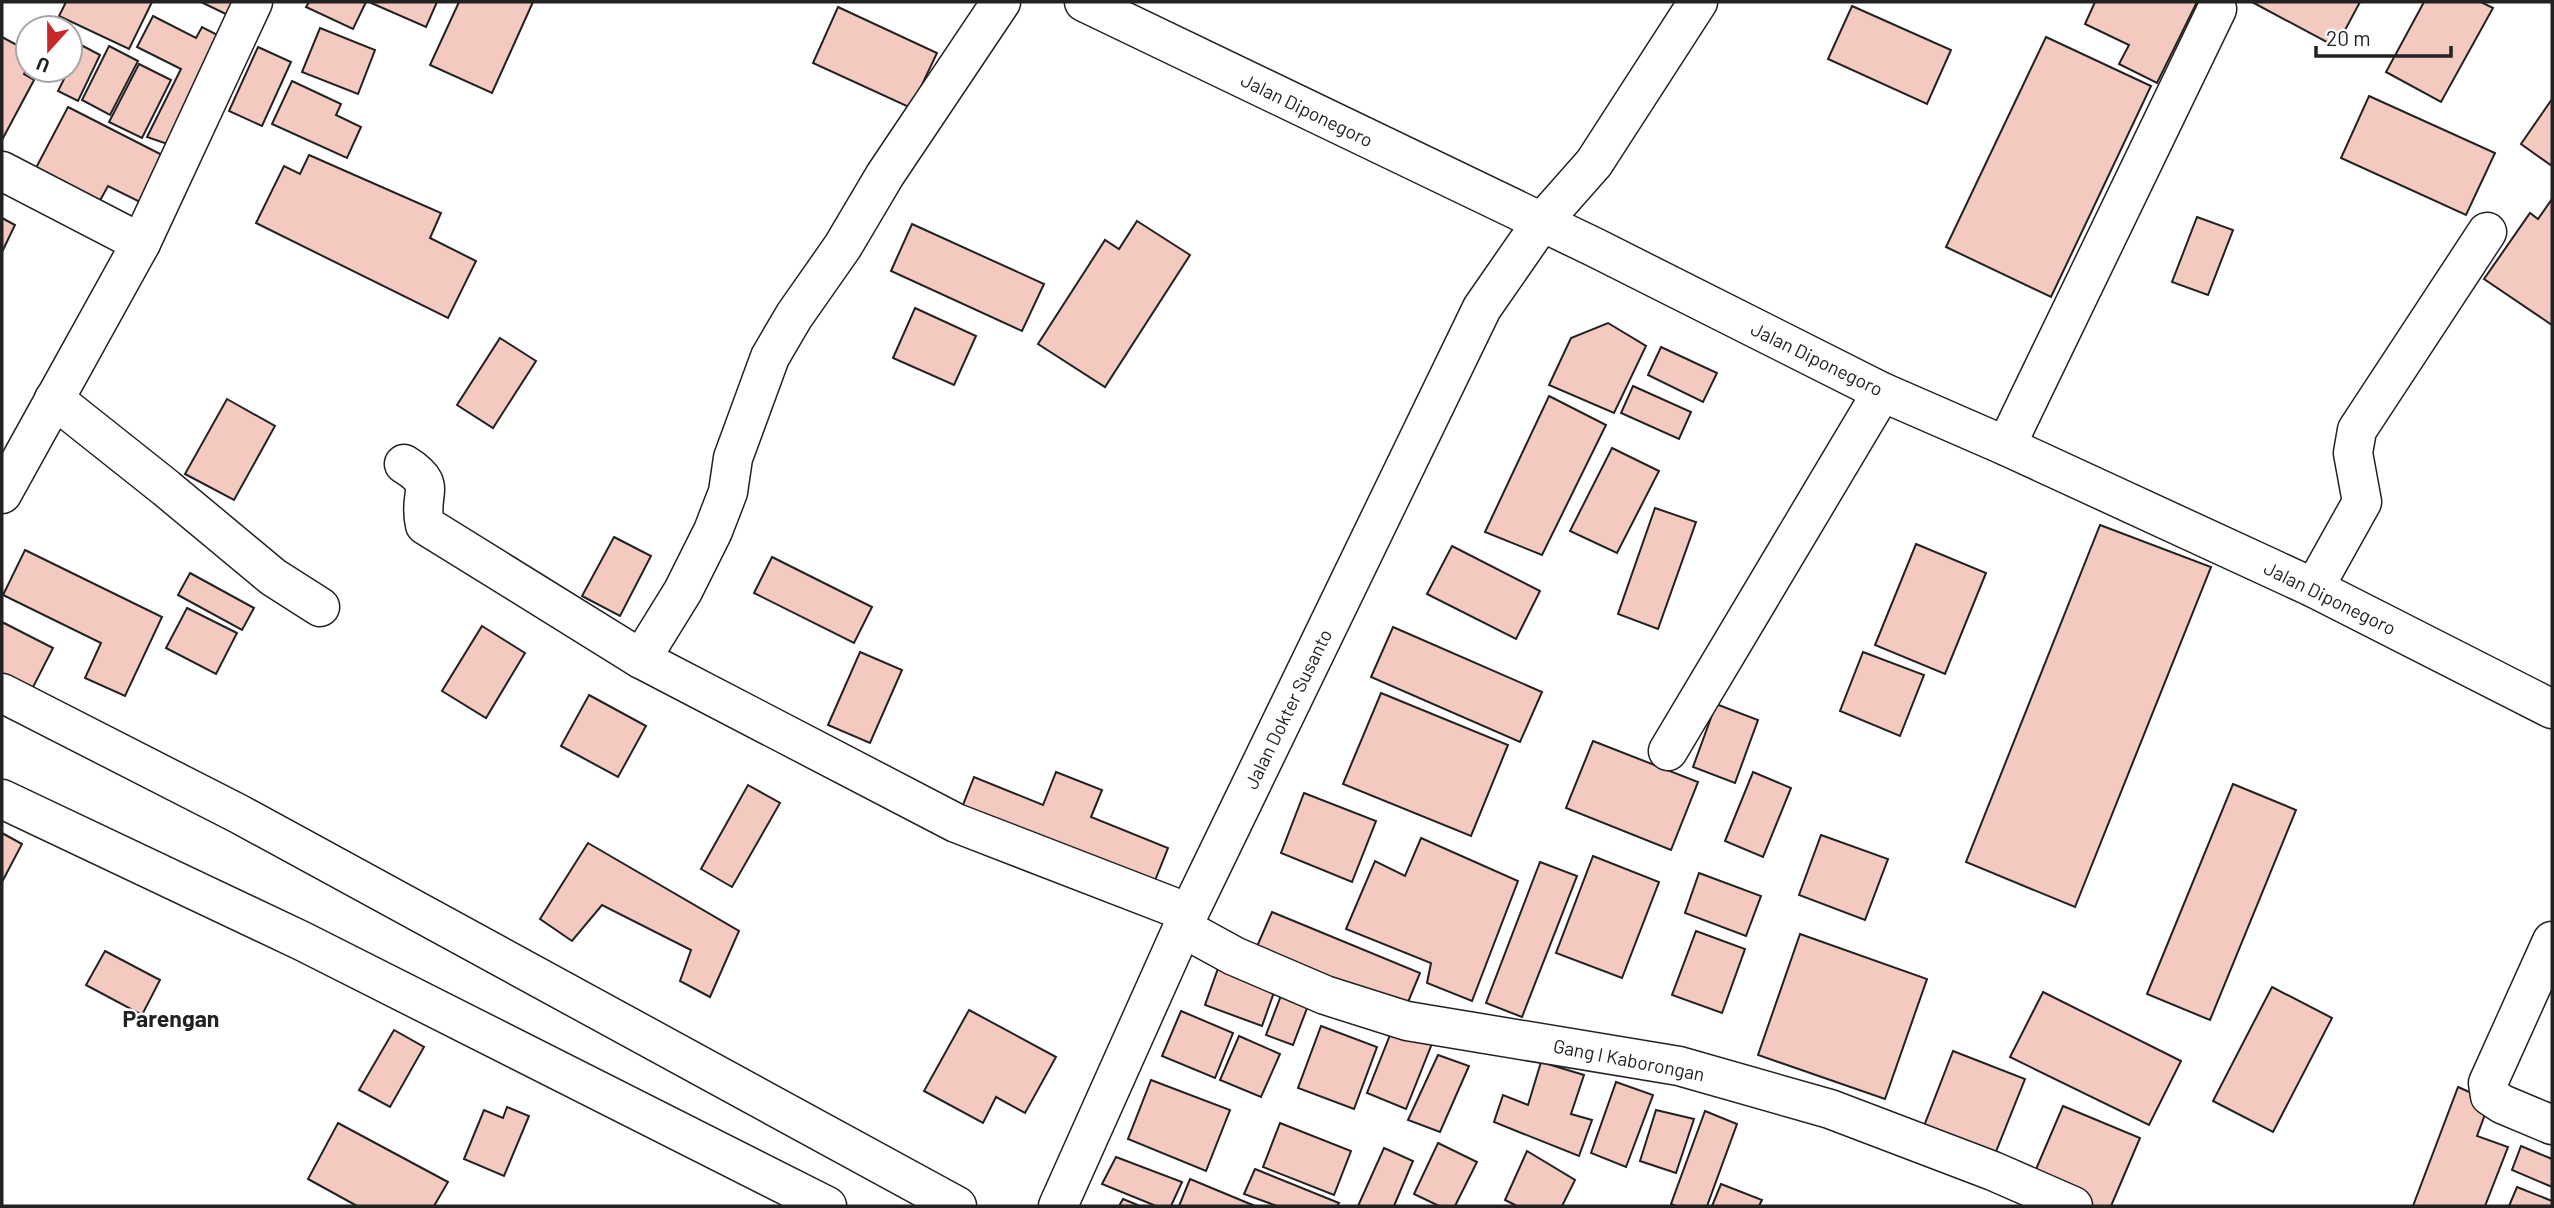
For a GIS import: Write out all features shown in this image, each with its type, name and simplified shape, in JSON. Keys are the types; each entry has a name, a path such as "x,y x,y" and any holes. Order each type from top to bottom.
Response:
{"street":[{"path":"2,494 141,243 253,2"},
{"path":"641,659 683,591 713,531 728,492 733,458 770,357 794,316 843,246 885,175 1001,2"},
{"name":"Jalan Diponegoro","path":"1084,2 1882,391 2314,588 2552,709"},
{"name":"Jalan Dokter Susanto","path":"1058,1206 1186,921 1482,308 1541,223 1594,163 1698,2"},
{"path":"2006,446 2217,9"},
{"path":"2,171 141,243"},
{"path":"2314,588 2362,502 2353,453 2357,430 2487,232"},
{"path":"1668,751 1882,391"},
{"path":"54,399 273,577 320,607"},
{"name":"Gang I Kaborongan","path":"404,464 421,475 425,483 425,525 641,659 956,823 1186,921 1234,956 1336,999 1407,1021 1679,1066 1830,1110 1993,1171 2073,1206"},
{"path":"2,693 239,814 957,1206"},
{"path":"2,799 302,941 827,1206"},
{"path":"2552,942 2488,1083 2490,1096 2502,1104 2552,1125"}],"building":[{"path":"66,2 152,2 129,49 84,28 84,14 60,14"},
{"path":"201,2 244,2 236,19"},
{"path":"309,2 366,2 353,29 306,7"},
{"path":"369,2 437,2 426,27"},
{"path":"459,2 533,2 492,93 430,65"},
{"path":"2095,2 2197,2 2157,83 2119,64 2129,45 2085,24"},
{"path":"2252,2 2360,2 2336,47"},
{"path":"2424,2 2481,2 2493,8 2441,102 2386,72"},
{"path":"1852,6 1951,50 1927,104 1828,59"},
{"path":"838,7 937,53 911,108 813,63"},
{"path":"153,16 196,38 202,27 229,41 176,147 147,137 181,69 137,47"},
{"path":"320,28 375,50 358,94 302,72"},
{"path":"2,37 14,43 14,84 32,84 2,140"},
{"path":"2046,37 2151,86 2051,297 1946,247"},
{"path":"109,46 138,61 110,115 82,100"},
{"path":"84,47 100,55 78,101 58,91 62,84 84,84"},
{"path":"258,47 291,62 262,126 229,111"},
{"path":"139,64 171,80 142,138 109,122"},
{"path":"292,81 341,104 336,115 361,127 347,158 272,124"},
{"path":"2369,96 2495,153 2466,215 2341,158"},
{"path":"2552,99 2552,166 2521,144"},
{"path":"68,107 168,158 144,204 108,186 92,215 28,183"},
{"path":"309,155 441,213 430,238 476,261 448,318 256,223 284,166 300,174"},
{"path":"2552,199 2552,325 2484,279 2530,213 2538,219"},
{"path":"2197,217 2233,230 2208,295 2172,282"},
{"path":"2,218 15,225 2,252"},
{"path":"1137,221 1190,255 1105,387 1038,344 1105,240 1119,249"},
{"path":"912,224 1044,284 1022,331 891,271"},
{"path":"915,308 976,336 954,385 893,358"},
{"path":"1608,323 1646,346 1614,413 1549,385 1571,338"},
{"path":"500,338 536,361 493,428 457,405"},
{"path":"1661,347 1717,373 1703,402 1648,375"},
{"path":"1633,386 1691,412 1679,439 1621,413"},
{"path":"1549,396 1606,425 1542,555 1485,532"},
{"path":"227,399 275,426 234,500 185,474"},
{"path":"1612,448 1659,471 1617,553 1570,531"},
{"path":"1655,508 1696,522 1658,629 1618,614"},
{"path":"2100,525 2211,567 2075,907 1966,862"},
{"path":"614,537 651,556 620,616 582,596"},
{"path":"1916,544 1986,573 1945,674 1875,645"},
{"path":"1452,546 1540,591 1516,639 1427,594"},
{"path":"25,550 162,617 125,696 85,678 101,643 3,595"},
{"path":"772,557 872,607 854,643 754,593"},
{"path":"190,573 254,608 242,630 178,595"},
{"path":"187,608 237,633 216,674 166,648"},
{"path":"2,622 53,648 28,697 2,683"},
{"path":"482,626 525,653 486,718 442,691"},
{"path":"1393,627 1542,692 1520,742 1371,677"},
{"path":"860,652 902,670 870,743 828,725"},
{"path":"1863,652 1924,675 1900,736 1840,711"},
{"path":"1381,693 1508,745 1471,836 1343,784"},
{"path":"589,695 646,726 618,777 561,746"},
{"path":"1716,704 1758,720 1735,783 1693,767"},
{"path":"1593,741 1698,782 1671,850 1566,808"},
{"path":"1056,772 1102,790 1091,817 1168,848 1152,888 961,810 974,777 1043,805"},
{"path":"1753,772 1791,788 1763,857 1725,841"},
{"path":"2233,784 2296,810 2210,1020 2147,994"},
{"path":"748,785 780,803 732,887 701,869"},
{"path":"1304,793 1376,821 1352,882 1281,853"},
{"path":"2,833 22,844 2,882"},
{"path":"1821,835 1888,859 1865,920 1799,895"},
{"path":"1421,838 1518,881 1472,1001 1427,983 1431,963 1346,929 1375,861 1405,876"},
{"path":"588,843 739,931 710,997 680,981 691,950 602,905 572,941 540,919"},
{"path":"1593,856 1659,882 1622,978 1556,953"},
{"path":"1540,862 1577,876 1522,1017 1486,1003"},
{"path":"1699,873 1761,896 1746,936 1685,913"},
{"path":"1272,912 1420,973 1404,1012 1255,951"},
{"path":"1696,931 1745,949 1722,1013 1672,995"},
{"path":"1800,934 1927,979 1885,1099 1758,1055"},
{"path":"105,951 160,980 142,1015 86,985"},
{"path":"1221,960 1278,981 1262,1026 1205,1005"},
{"path":"2272,987 2332,1018 2273,1132 2213,1101"},
{"path":"2043,992 2181,1061 2149,1125 2010,1057"},
{"path":"1282,993 1309,1003 1293,1045 1266,1035"},
{"path":"969,1010 1056,1057 1025,1113 996,1097 983,1123 924,1091"},
{"path":"1181,1011 1233,1033 1215,1078 1162,1056"},
{"path":"1394,1025 1433,1041 1406,1109 1367,1093"},
{"path":"1321,1026 1377,1047 1354,1109 1298,1088"},
{"path":"394,1030 424,1047 390,1107 359,1090"},
{"path":"1239,1036 1280,1054 1261,1097 1220,1080"},
{"path":"1953,1051 2025,1079 1995,1154 1924,1126"},
{"path":"1438,1055 1469,1066 1440,1132 1408,1120"},
{"path":"1541,1062 1584,1075 1571,1114 1592,1120 1579,1156 1494,1122 1503,1095 1528,1105"},
{"path":"1151,1080 1230,1110 1206,1171 1128,1139"},
{"path":"1616,1082 1653,1095 1626,1167 1591,1153"},
{"path":"2458,1087 2490,1101 2477,1136 2508,1147 2485,1206 2413,1206"},
{"path":"2063,1106 2140,1138 2111,1206 2091,1206 2031,1181"},
{"path":"507,1107 529,1116 504,1176 464,1159 484,1110 503,1118"},
{"path":"1656,1110 1694,1119 1676,1173 1640,1161"},
{"path":"1705,1111 1737,1124 1707,1206 1676,1206 1671,1204"},
{"path":"338,1123 448,1182 434,1206 357,1206 308,1179"},
{"path":"1280,1123 1351,1151 1334,1195 1263,1167"},
{"path":"1438,1143 1477,1162 1455,1206 1439,1206 1414,1194"},
{"path":"2521,1146 2552,1159 2552,1187 2512,1170"},
{"path":"1384,1148 1413,1161 1394,1206 1358,1206"},
{"path":"1527,1151 1575,1180 1562,1206 1517,1206 1505,1200"},
{"path":"1116,1157 1182,1182 1171,1206 1156,1206 1102,1184"},
{"path":"1255,1169 1339,1203 1337,1206 1277,1206 1244,1194"},
{"path":"1190,1179 1255,1206 1179,1206"},
{"path":"1721,1184 1762,1200 1759,1206 1712,1206"},
{"path":"2517,1187 2552,1201 2552,1206 2509,1206"},
{"path":"1123,1199 1140,1206 1119,1206"}],"district":[{"name":"Parengan","path":"171,1019"}]}
